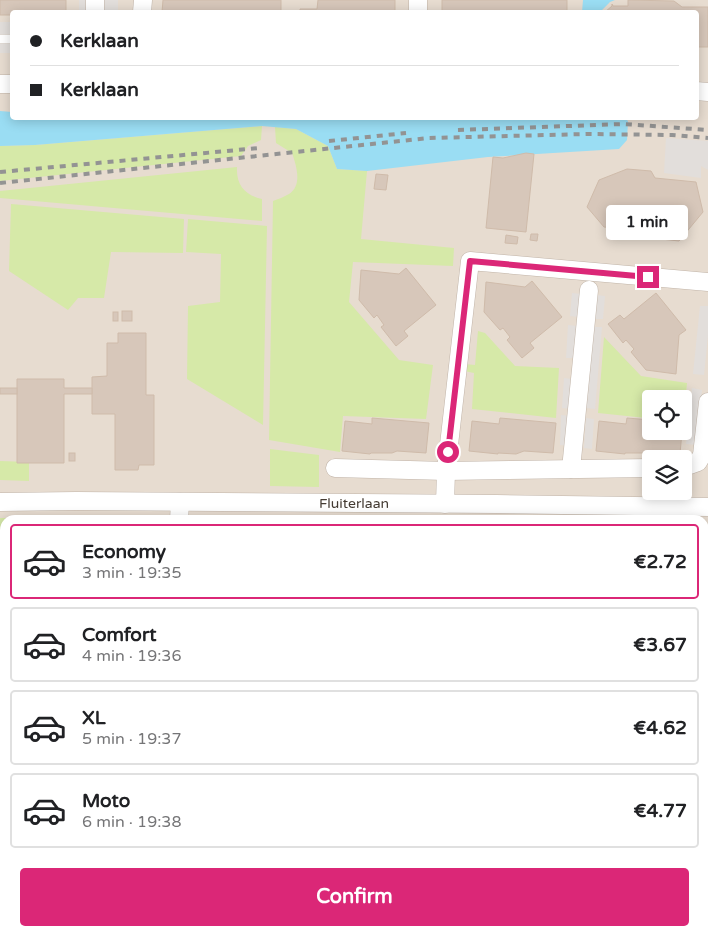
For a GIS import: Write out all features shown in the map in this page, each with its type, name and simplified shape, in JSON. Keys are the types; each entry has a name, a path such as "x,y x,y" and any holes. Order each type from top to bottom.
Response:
{"street":[{"path":"445,504 446,471 470,261 708,282"},
{"path":"571,469 589,290"},
{"path":"692,465 698,462 702,455 708,402"},
{"path":"335,468 446,471 642,468"},
{"name":"Fluiterlaan","path":"0,502 76,501 179,511 445,504 708,507"}],"shaded area":[{"path":"0,0 708,0 708,515 0,515"},
{"path":"79,0 118,0 118,10 79,10"},
{"path":"0,22 10,22 10,53 0,53"},
{"path":"666,138 708,141 708,170 701,166 701,178 664,173"},
{"path":"572,293 581,294 579,317 570,316"},
{"path":"596,295 605,296 603,319 594,319"},
{"path":"700,306 708,306 708,335 704,375 693,374"},
{"path":"568,325 577,326 575,358 566,358"},
{"path":"592,327 602,327 595,409 586,408"},
{"path":"564,378 572,379 570,409 562,408"},
{"path":"692,388 702,390 696,445 686,444 686,440 692,440"},
{"path":"561,415 570,416 568,446 560,445"},
{"path":"586,418 594,419 592,449 584,448"}],"green space":[{"path":"262,126 261,140 248,146 241,156 0,181 0,146 35,145"},
{"path":"275,127 296,129 328,146 337,169 367,171 361,239 454,248 453,266 353,262 349,302 399,360 433,365 426,419 343,416 340,452 269,440 273,201 289,194 296,185 297,180 292,153 276,143"},
{"path":"237,167 238,179 246,192 262,199 262,221 0,198 0,191"},
{"path":"11,204 184,219 183,253 111,252 104,298 78,298 68,310 9,271"},
{"path":"188,219 267,226 263,425 187,379 188,306 220,302 221,254 186,252"},
{"path":"478,331 485,333 515,366 559,368 556,418 472,409 474,373 464,371 465,364 475,365"},
{"path":"604,337 641,376 687,383 686,390 642,390 642,418 598,413"},
{"path":"270,449 319,455 319,487 270,486"},
{"path":"0,461 29,462 29,481 0,480"}],"water":[{"path":"583,0 615,0 602,10 582,10"},
{"path":"0,111 10,112 10,120 628,121 627,140 619,149 488,157 367,171 337,169 328,146 296,129 262,126 35,145 0,146"}],"building":[{"path":"0,0 66,0 66,10 10,10 10,15 0,15"},
{"path":"163,0 281,0 281,10 162,10"},
{"path":"318,0 395,0 395,10 300,10 317,9"},
{"path":"442,0 567,0 567,10 442,10"},
{"path":"628,0 674,1 682,7 708,7 708,47 699,47 699,10 607,10 612,4 613,6 628,6"},
{"path":"526,153 534,154 526,232 486,228 493,157 503,158"},
{"path":"627,169 651,171 655,178 696,182 703,212 679,241 661,239 658,232 639,230 638,233 628,236 624,229 604,227 587,207 599,180"},
{"path":"376,174 388,175 386,190 374,189"},
{"path":"531,234 538,234 537,241 530,240"},
{"path":"506,235 518,237 517,244 505,243"},
{"path":"406,268 436,305 404,331 408,336 396,346 381,327 384,325 377,315 374,318 359,300 361,270 399,274"},
{"path":"532,281 562,317 530,343 534,348 522,358 507,340 510,337 503,328 500,330 484,312 486,282 525,287"},
{"path":"656,293 686,330 679,335 676,374 646,370 631,352 634,349 626,340 623,343 608,324 620,315 624,319"},
{"path":"122,311 132,311 132,321 122,321"},
{"path":"113,312 118,312 118,321 113,321"},
{"path":"118,333 146,333 146,395 154,395 154,465 139,465 138,470 115,470 115,414 92,414 92,377 107,376 107,343 118,343"},
{"path":"17,379 64,379 64,388 92,388 92,394 64,394 64,463 17,463"},
{"path":"0,388 17,388 17,394 0,394"},
{"path":"372,418 429,423 426,453 397,451 370,454 342,451 345,421 372,424"},
{"path":"500,418 556,423 553,453 524,451 516,454 498,454 469,451 472,421 499,424"},
{"path":"627,418 642,419 642,440 681,440 680,450 642,450 642,453 625,454 596,451 599,421 626,424"},
{"path":"69,453 75,453 75,461 69,461"}],"railway":[{"path":"458,130 624,124 708,130"},
{"path":"329,141 406,133"},
{"path":"0,183 429,138 587,134 672,135 708,138"},
{"path":"0,172 259,148"}],"route":[{"path":"448,452 470,261 648,277"}]}
